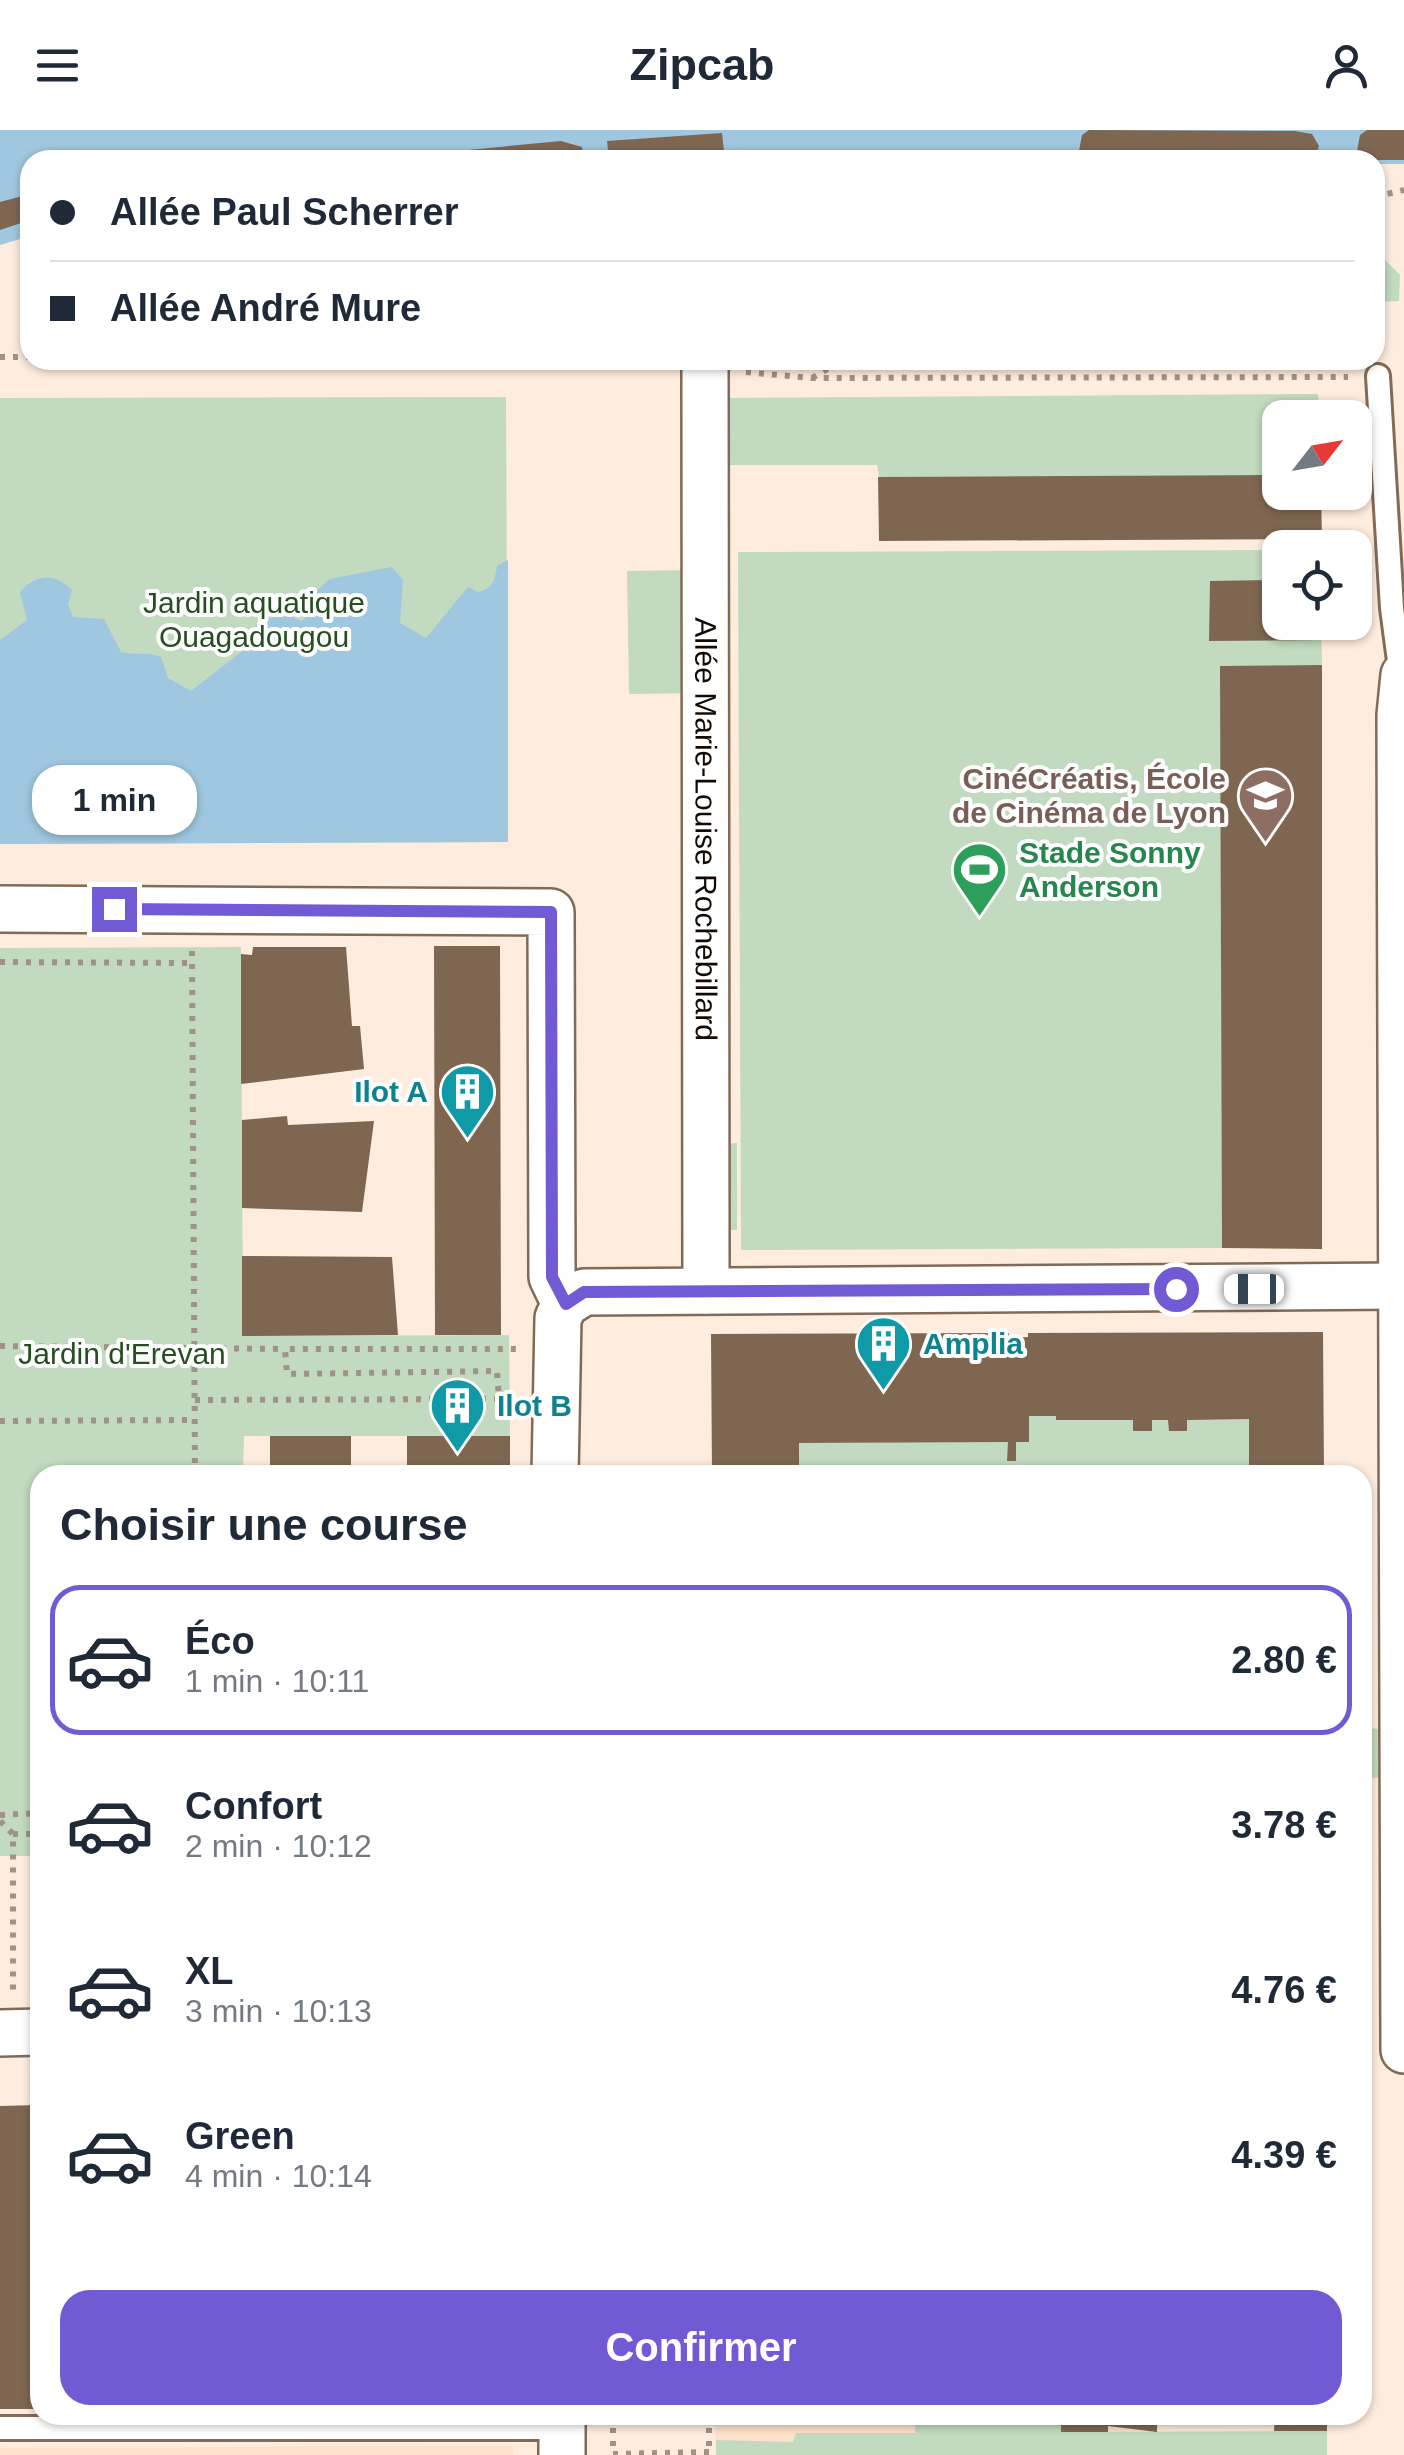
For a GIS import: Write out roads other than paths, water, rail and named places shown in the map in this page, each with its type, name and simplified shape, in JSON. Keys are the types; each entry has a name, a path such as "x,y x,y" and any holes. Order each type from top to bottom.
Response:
{"street":[{"name":"Allée Marie-Louise Rochebillard","path":"704,370 706,1291"},
{"path":"1402,675 1404,2050"},
{"path":"0,909 551,912 552,1277 566,1304"},
{"path":"555,1465 554,1350 558,1318 566,1304 584,1292 1401,1300"},
{"path":"6,2012 30,2026"},
{"path":"1372,2025 1404,2024"}],"lane":[{"path":"1378,376 1392,608 1402,675"},
{"path":"0,2428 562,2433"}],"water":[{"path":"0,130 1404,130 1404,164 1385,164 1385,150 20,150 20,239 0,245"},
{"path":"508,560 508,842 0,844 0,640 27,620 20,592 33,581 46,577 65,584 72,590 68,604 73,617 104,619 121,652 161,657 168,678 191,691 245,649 249,634 263,620 285,614 302,621 316,607 308,600 329,579 392,567 403,580 400,623 426,638 468,587 478,592 487,589 497,566"}],"place":[{"name":"CinéCréatis, École de Cinéma de Lyon","path":"1265,845"},
{"name":"Stade Sonny Anderson","path":"980,919"},
{"name":"Ilot A","path":"467,1141"},
{"name":"Amplia","path":"884,1393"},
{"name":"Ilot B","path":"458,1455"}],"park label":[{"name":"Jardin aquatique Ouagadougou","path":"254,620"},
{"name":"Jardin d'Erevan","path":"122,1354"}]}
